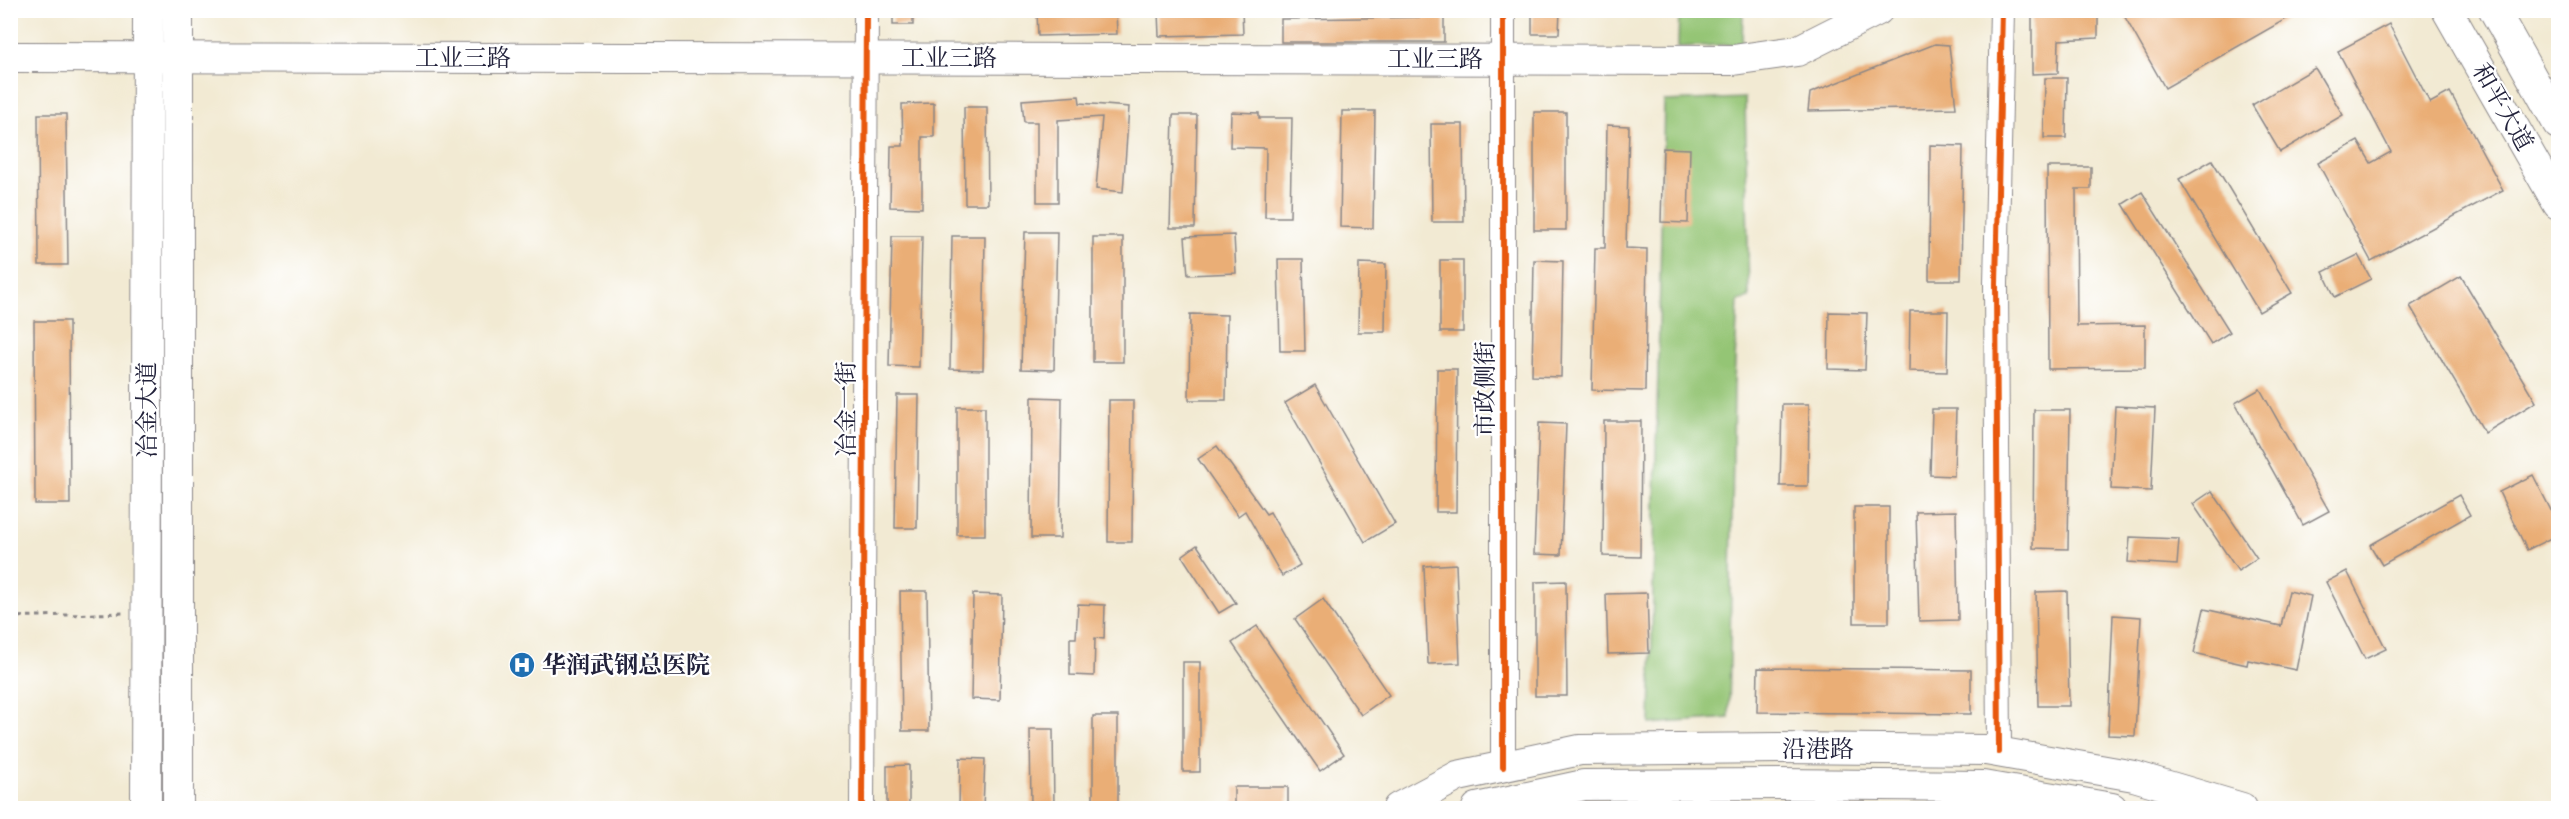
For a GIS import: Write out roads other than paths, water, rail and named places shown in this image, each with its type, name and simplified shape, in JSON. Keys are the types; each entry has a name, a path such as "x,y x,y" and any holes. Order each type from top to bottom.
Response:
{"main road":[{"name":"冶金大道","path":"146,808 148,10"},
{"name":"冶金大道","path":"178,10 178,808"},
{"name":"工业三路","path":"10,57 1733,60 1797,51 1878,10"},
{"name":"和平大道","path":"2447,10 2559,204"},
{"name":"和平大道","path":"2494,10 2559,124"},
{"name":"沿港路","path":"1398,808 1458,776 1581,750 1779,748 1986,750 2133,776 2242,808"},
{"name":"沿港路","path":"1477,808 1584,785 1768,784 1983,786 2104,808"}],"street":[{"name":"冶金一街","path":"862,808 866,10"},
{"name":"市政侧街","path":"1503,10 1503,766"},
{"path":"1999,752 1996,284 2002,10"}],"place":[{"name":"华润武钢总医院","path":"522,665"}]}
